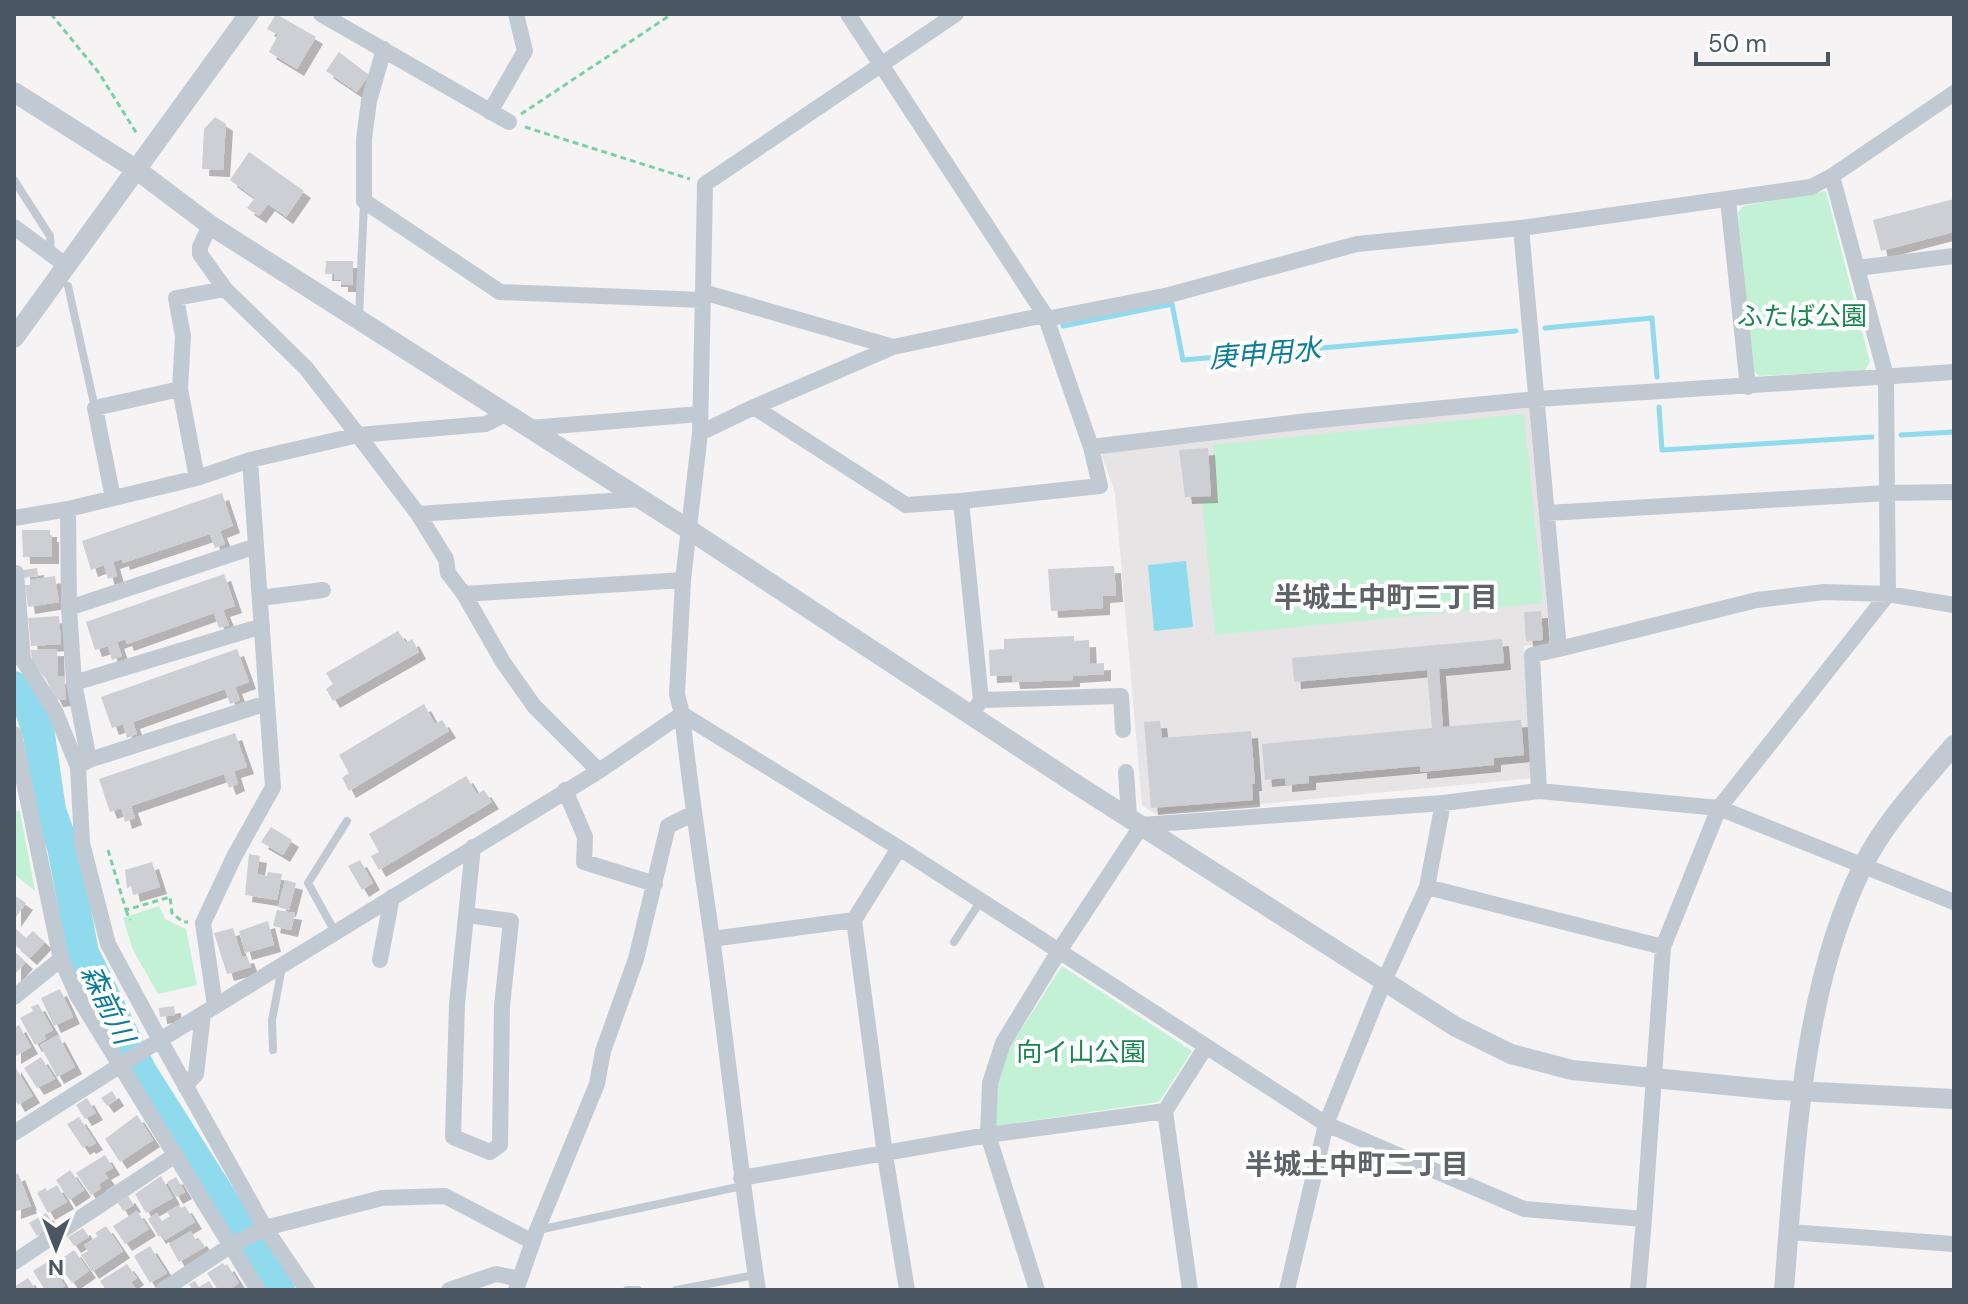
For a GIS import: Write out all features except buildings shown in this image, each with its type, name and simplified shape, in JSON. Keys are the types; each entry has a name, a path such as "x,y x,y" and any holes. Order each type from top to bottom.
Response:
{"street":[{"path":"14,338 249,14"},
{"path":"321,14 509,122"},
{"path":"490,112 525,51 516,14"},
{"path":"754,407 906,505 1100,486 1091,447 1045,317 848,14"},
{"path":"757,1282 677,694 683,580 700,433 705,184 956,14"},
{"path":"384,49 369,101 364,139 364,201 500,292 702,296 893,347"},
{"path":"14,92 143,162 210,225 639,499 976,707 1135,821 1456,1027 1511,1054 1572,1070 1802,1092 1954,1099"},
{"path":"700,433 893,347 1169,295 1357,244 1521,228 1811,187 1952,96"},
{"path":"1638,1290 1663,947 1719,808 1888,594 1886,376 1832,176"},
{"path":"1728,200 1748,387"},
{"path":"210,225 200,254 225,289 306,368 358,435 418,514 446,559 448,573 534,706 599,771"},
{"path":"14,227 62,268"},
{"path":"1521,228 1559,649"},
{"path":"1857,268 1954,256"},
{"path":"197,478 180,389 183,336 176,298 225,289"},
{"path":"1091,447 1308,421 1537,399 1954,372"},
{"path":"113,498 95,408 180,389"},
{"path":"14,518 68,509 197,478 250,460 358,435 486,424 507,413"},
{"path":"530,428 700,414"},
{"path":"185,1086 196,1074 209,1010 203,923 234,857 273,787 250,460"},
{"path":"1547,513 1887,493 1954,492"},
{"path":"418,514 639,499"},
{"path":"961,501 976,707"},
{"path":"68,509 69,608 83,763 82,843 108,944 265,1228 307,1290"},
{"path":"69,608 256,546"},
{"path":"14,573 18,657 55,711 83,763"},
{"path":"464,594 683,580"},
{"path":"260,598 323,590"},
{"path":"1539,791 1532,655 1757,600 1824,592 1888,594 1954,605"},
{"path":"74,683 262,626"},
{"path":"976,707 1121,696 1123,730"},
{"path":"83,763 267,703"},
{"path":"14,1133 599,771 682,714"},
{"path":"682,714 899,848 1326,1124 1524,1209 1644,1219"},
{"path":"14,734 61,959 77,995 258,1290"},
{"path":"1784,1290 1802,1092 1821,987 1840,923 1863,866 1896,815 1954,745"},
{"path":"1037,1290 988,1135 990,1083 1003,1043 1135,821 1126,772"},
{"path":"565,790 585,837 584,862 655,884"},
{"path":"1135,821 1443,803 1539,791 1719,808 1954,902"},
{"path":"1287,1290 1326,1124 1384,981 1427,887 1443,803"},
{"path":"449,1290 496,1274 518,1284 597,1084 603,1051 636,959 668,826 692,814"},
{"path":"467,915 511,921 502,1006 500,1145 490,1152 453,1137 457,1004 473,847"},
{"path":"899,848 854,920 885,1155 907,1290"},
{"path":"1427,887 1663,947"},
{"path":"380,960 392,897"},
{"path":"712,939 854,920"},
{"path":"14,997 61,959"},
{"path":"1190,1290 1165,1111 1205,1048"},
{"path":"741,1182 988,1135 1165,1111"},
{"path":"14,1262 174,1156"},
{"path":"163,1290 230,1246 265,1228 382,1198 445,1196 535,1236"},
{"path":"1789,1232 1954,1244"}],"lane":[{"path":"14,180 50,236 62,268 95,408"},
{"path":"359,318 364,201"},
{"path":"335,932 308,883 347,821"},
{"path":"954,942 980,902"},
{"path":"273,1050 272,1020 283,964"},
{"path":"535,1236 741,1182"},
{"path":"676,1290 757,1282"},
{"path":"627,1290 638,1290"}],"path":[{"path":"51,14 99,73 143,162"},
{"path":"509,122 672,14"},
{"path":"509,122 705,184"},
{"path":"108,850 130,920"},
{"path":"126,910 170,897 172,913 183,922 203,923"}],"shaded area":[{"path":"1529,408 1550,641 1524,646 1534,778 1155,814 1142,805 1115,493 1102,456 1104,447"}],"green space":[{"name":"ふたば公園","path":"1826,191 1870,362 1865,370 1759,376 1752,370 1738,213 1743,206"},
{"path":"1524,414 1543,603 1215,635 1202,502 1218,500 1213,445"},
{"path":"14,810 20,811 35,891 14,874"},
{"path":"159,906 165,919 186,929 197,985 158,994 133,950 123,918"},
{"name":"向イ山公園","path":"1062,966 1192,1051 1159,1102 995,1126 997,1083 1011,1045"}],"water":[{"path":"1186,561 1193,627 1154,631 1148,565"}],"waterway":[{"name":"庚申用水","path":"1063,326 1172,304 1183,360 1516,331"},
{"name":"庚申用水","path":"1545,328 1652,318 1657,377"},
{"name":"庚申用水","path":"1659,407 1662,450 1872,437"},
{"name":"庚申用水","path":"1901,435 1954,432"},
{"name":"森前川","path":"14,687 31,710 39,735 50,810 63,847 83,953 141,1072 279,1290"}],"district":[{"name":"半城土中町三丁目","path":"1386,597"},
{"name":"半城土中町二丁目","path":"1357,1164"}]}
